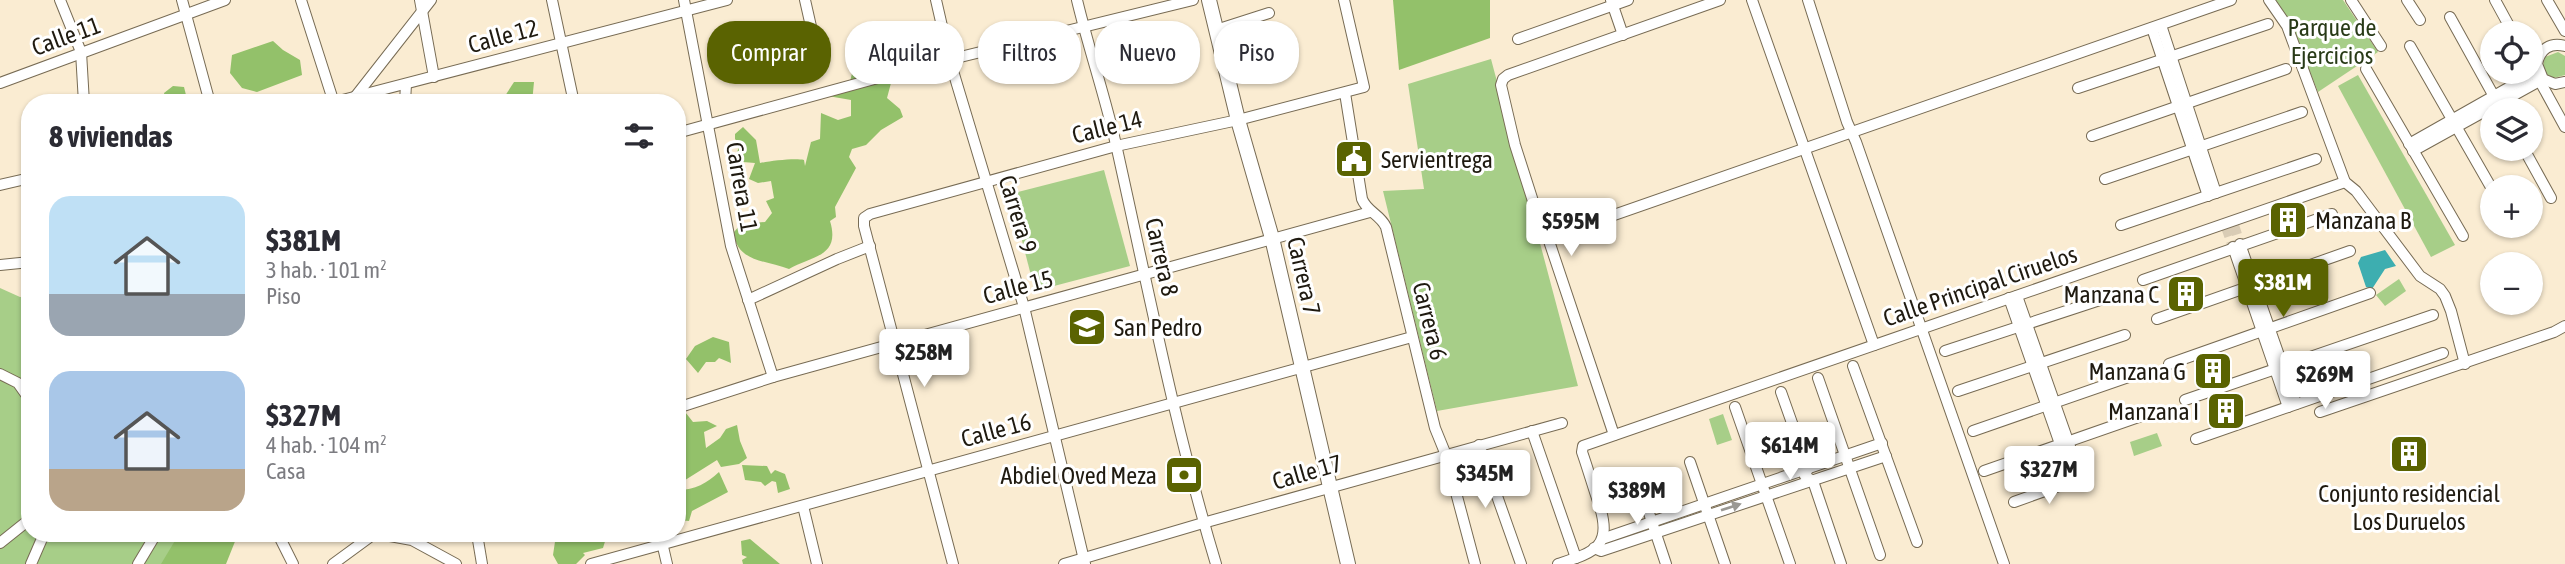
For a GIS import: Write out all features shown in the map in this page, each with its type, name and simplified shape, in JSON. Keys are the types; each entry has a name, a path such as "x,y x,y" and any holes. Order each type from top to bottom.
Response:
{"street":[{"path":"60,0 81,52 83,94"},
{"path":"182,0 208,94"},
{"name":"Calle 11","path":"0,83 225,0"},
{"path":"301,0 330,94"},
{"path":"357,94 421,6 431,0"},
{"path":"552,0 572,94"},
{"name":"Calle 12","path":"368,94 562,42 685,5 727,0"},
{"path":"805,0 810,21"},
{"name":"Carrera 9","path":"936,0 941,21"},
{"name":"Carrera 8","path":"1077,0 1116,146 1203,523 1216,564"},
{"path":"964,58 1194,0"},
{"name":"Carrera 7","path":"1209,0 1214,21"},
{"name":"Calle 14","path":"870,246 864,218 870,214 1116,146 1238,120 1364,87 1344,0"},
{"path":"1518,38 1612,3 1628,0"},
{"path":"1614,435 1548,238 1540,223 1515,145 1501,85 1508,75 1720,0"},
{"path":"1752,0 1874,345"},
{"path":"1808,0 1847,122 1853,132 1923,328 2004,564"},
{"path":"1548,238 2231,0"},
{"path":"2269,0 2287,26 2345,182 2356,191 2420,276 2440,289 2445,296 2465,364"},
{"path":"2351,0 2381,46"},
{"path":"2407,0 2420,20"},
{"path":"2495,0 2506,21"},
{"path":"2547,0 2565,31"},
{"path":"1612,3 1623,35"},
{"name":"Carrera 11","path":"685,5 731,246 773,377"},
{"path":"421,6 434,76"},
{"path":"1244,21 1269,13"},
{"path":"2450,17 2495,98"},
{"path":"2078,89 2268,24"},
{"path":"2156,26 2212,194"},
{"path":"2543,50 2553,45 2565,46"},
{"path":"2410,46 2484,175"},
{"path":"2092,136 2286,69"},
{"path":"2365,69 2463,236"},
{"path":"2543,77 2555,84 2565,82"},
{"path":"686,131 858,84"},
{"name":"Carrera 9","path":"957,84 1024,307 1084,562"},
{"name":"Carrera 7","path":"1229,84 1272,238 1348,564"},
{"path":"2505,98 2524,84"},
{"path":"2542,84 2565,127"},
{"path":"406,85 406,94"},
{"name":"Carrera 6","path":"1345,93 1362,199 1370,212 1379,215 1386,227 1435,428 1446,455 1475,564"},
{"path":"2411,148 2480,111"},
{"path":"2105,179 2302,113"},
{"path":"2121,225 2316,159"},
{"path":"2531,161 2551,198"},
{"path":"0,184 21,180"},
{"name":"Calle Principal Ciruelos","path":"1611,539 1582,452 1583,446 2345,182"},
{"name":"Calle 15","path":"686,405 773,377 1370,212"},
{"path":"2143,280 2332,214"},
{"path":"748,300 870,246 953,564"},
{"path":"2237,246 2292,405"},
{"path":"2157,319 2350,251"},
{"path":"0,265 21,263"},
{"path":"2169,363 2370,293"},
{"path":"2013,297 2064,443 2073,481 2014,502"},
{"path":"1945,351 2109,297"},
{"path":"2185,400 2433,315"},
{"path":"2320,412 2465,364 2565,326"},
{"path":"1958,391 2125,335"},
{"name":"Calle 16","path":"686,533 803,506 1412,337"},
{"path":"2196,439 2443,353"},
{"path":"1853,366 1917,542"},
{"path":"1973,430 2140,373"},
{"path":"0,374 21,387"},
{"path":"1818,378 1880,555"},
{"path":"1781,392 1808,468 1804,476 1812,481 1841,564"},
{"path":"1735,407 1790,564"},
{"path":"1984,471 2150,413"},
{"name":"Calle 17","path":"1065,564 1084,562 1203,523 1562,423"},
{"path":"1532,431 1576,558"},
{"path":"1765,490 1808,468 1882,443"},
{"path":"1479,445 1521,564"},
{"path":"1558,564 1576,558 1651,521 1706,509 1765,490 1812,481 1886,456"},
{"path":"1689,462 1725,564"},
{"path":"1637,480 1666,564"},
{"path":"803,506 817,564"},
{"path":"1594,548 1601,551 1611,539 1655,533 1706,509"},
{"path":"0,543 21,526"},
{"path":"31,564 41,542"},
{"path":"138,564 151,542"},
{"path":"282,542 293,564"},
{"path":"333,564 365,542"},
{"path":"416,542 456,564"},
{"path":"478,542 482,564"},
{"name":"Calle 16","path":"590,564 653,542"},
{"path":"663,542 667,564"}],"green space":[{"path":"1393,0 1490,0 1490,38 1399,70"},
{"name":"Parque de Ejercicios","path":"2275,0 2343,0 2378,52 2318,92 2290,22"},
{"path":"273,41 300,60 302,75 257,92 242,88 230,73 232,55"},
{"path":"2558,52 2565,56 2565,75 2554,78 2546,74 2543,66 2545,57"},
{"path":"1491,59 1578,386 1437,411 1383,191 1424,189 1408,84"},
{"path":"2358,75 2455,245 2431,257 2338,86"},
{"path":"514,82 534,82 533,94 506,94"},
{"path":"891,84 887,98 900,109 903,117 881,130 866,145 852,149 849,157 856,168 835,207 836,217 830,221 832,233 828,249 789,269 746,255 736,242 734,232 741,224 765,222 772,213 766,201 774,198 771,181 758,183 749,179 755,163 743,162 737,152 740,145 735,134 743,127 756,140 760,163 800,159 804,160 805,166 811,142 820,139 821,113 838,120 851,116 851,100 828,96 849,86"},
{"path":"173,86 184,87 186,94 164,94"},
{"path":"1104,170 1130,266 1035,291 1010,194"},
{"path":"2399,279 2406,291 2385,306 2376,295"},
{"path":"0,288 21,297 21,542 204,542 189,564 0,564"},
{"path":"713,337 729,342 731,363 719,358 715,362 706,362 698,373 686,359 695,346"},
{"path":"686,413 693,422 707,421 717,426 704,432 706,448 720,438 726,429 737,425 747,458 739,464 721,467 717,460 686,479"},
{"path":"1723,414 1732,440 1717,445 1709,419"},
{"path":"2157,433 2162,446 2134,456 2130,442"},
{"path":"742,465 767,466 771,474 775,470 785,474 790,489 778,493 776,482 772,481 765,486 761,482 745,480"},
{"path":"719,472 728,492 692,511 689,521 686,521 686,489 700,485"},
{"path":"750,539 780,564 743,564 742,560 747,557 742,555 741,541"},
{"path":"174,542 235,542 226,564 161,564"},
{"path":"555,542 605,542 603,548 583,553 585,555 576,564 558,564 553,555"}],"water":[{"path":"2385,250 2396,266 2385,269 2372,289 2366,287 2358,263 2361,257"}],"tunnel":[{"path":"2234,225 2240,244"},
{"path":"2226,227 2233,247"}],"place":[{"name":"Servientrega","path":"1354,159"},
{"name":"Manzana B","path":"2288,220"},
{"name":"Manzana C","path":"2186,294"},
{"name":"San Pedro","path":"1087,327"},
{"name":"Manzana G","path":"2213,371"},
{"name":"Manzana I","path":"2226,411"},
{"name":"Conjunto residencial Los Duruelos","path":"2409,454"},
{"name":"Abdiel Oved Meza","path":"1184,475"}]}
